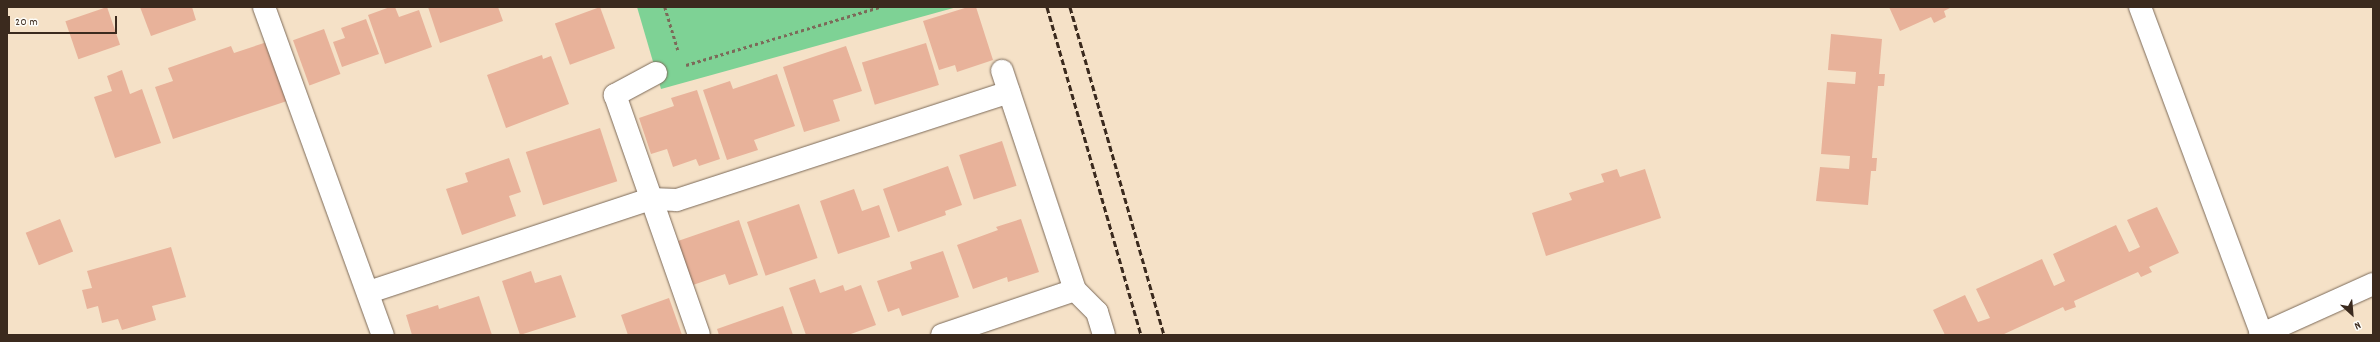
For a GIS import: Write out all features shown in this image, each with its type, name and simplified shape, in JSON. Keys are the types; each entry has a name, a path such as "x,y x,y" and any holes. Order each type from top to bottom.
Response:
{"street":[{"path":"2140,7 2261,335 2373,284"},
{"path":"271,9 383,335"},
{"path":"1002,71 1075,290 1098,312 1104,335"},
{"path":"656,73 615,95 699,335"},
{"path":"369,292 651,199 677,200 1009,92"},
{"path":"942,335 1075,290"}],"path":[{"path":"665,7 679,54"},
{"path":"681,60 683,66 879,7"}],"green space":[{"path":"637,7 957,7 661,89"}],"building":[{"path":"107,7 120,45 78,59 65,21"},
{"path":"140,7 192,7 196,20 151,36"},
{"path":"390,7 395,7 399,17 419,10 432,47 385,64 368,15"},
{"path":"428,7 498,7 503,21 440,43"},
{"path":"600,7 615,48 570,65 555,23"},
{"path":"968,7 976,7 993,60 957,72 955,65 939,70 923,21"},
{"path":"1889,7 1952,7 1944,11 1946,17 1934,23 1931,17 1900,31"},
{"path":"366,19 379,54 342,67 333,42 345,38 341,28"},
{"path":"324,29 340,74 309,85 293,40"},
{"path":"1831,34 1882,39 1879,74 1885,74 1884,86 1878,86 1872,158 1877,158 1876,171 1871,171 1868,205 1816,201 1820,167 1849,169 1850,156 1821,154 1827,82 1855,84 1856,72 1828,70"},
{"path":"267,42 287,101 173,139 155,87 173,81 168,68 231,46 234,53"},
{"path":"926,43 939,85 875,105 862,63"},
{"path":"846,46 862,91 833,100 840,121 804,132 783,67"},
{"path":"542,55 543,59 551,56 569,104 506,128 487,75"},
{"path":"122,70 130,94 142,89 161,143 115,158 94,97 112,91 107,76"},
{"path":"777,74 795,126 754,140 758,150 727,160 703,90 730,81 733,89"},
{"path":"697,90 720,159 699,166 696,159 673,167 667,149 651,154 639,118 674,106 671,98"},
{"path":"600,128 617,181 543,205 526,152"},
{"path":"1002,141 1017,186 974,200 959,155"},
{"path":"509,158 521,192 509,196 516,216 462,235 446,189 468,182 465,173"},
{"path":"948,166 962,205 945,211 946,215 898,232 883,189"},
{"path":"1617,169 1620,177 1645,169 1661,218 1546,256 1532,213 1572,200 1569,193 1604,182 1601,174"},
{"path":"854,189 862,211 879,205 890,237 838,254 820,201"},
{"path":"799,204 818,258 766,276 747,222"},
{"path":"2157,207 2179,253 2149,267 2152,272 2141,277 2138,272 2074,301 2076,307 2065,311 2063,307 2002,335 1945,335 1933,310 1965,295 1978,322 1990,318 1976,289 2042,259 2054,286 2065,281 2053,254 2116,225 2129,252 2140,247 2127,220"},
{"path":"60,219 73,251 39,265 26,233"},
{"path":"1021,219 1039,272 1008,282 1007,277 973,289 957,245 998,230 996,227"},
{"path":"739,220 758,275 729,285 725,274 690,286 675,242"},
{"path":"171,247 186,297 152,306 156,320 122,330 118,319 102,323 98,306 87,309 82,290 92,288 87,271"},
{"path":"943,251 959,297 902,316 899,308 888,312 877,281 912,269 910,262"},
{"path":"531,271 535,283 561,275 576,317 520,335 502,281"},
{"path":"815,279 820,293 843,285 845,291 861,285 876,325 848,335 806,335 789,288"},
{"path":"479,296 492,335 412,335 406,315 438,305 439,309"},
{"path":"669,298 682,335 628,335 621,315"},
{"path":"783,306 793,335 719,335 717,329"}],"railway":[{"path":"1047,7 1141,335"},
{"path":"1070,7 1164,335"}]}
